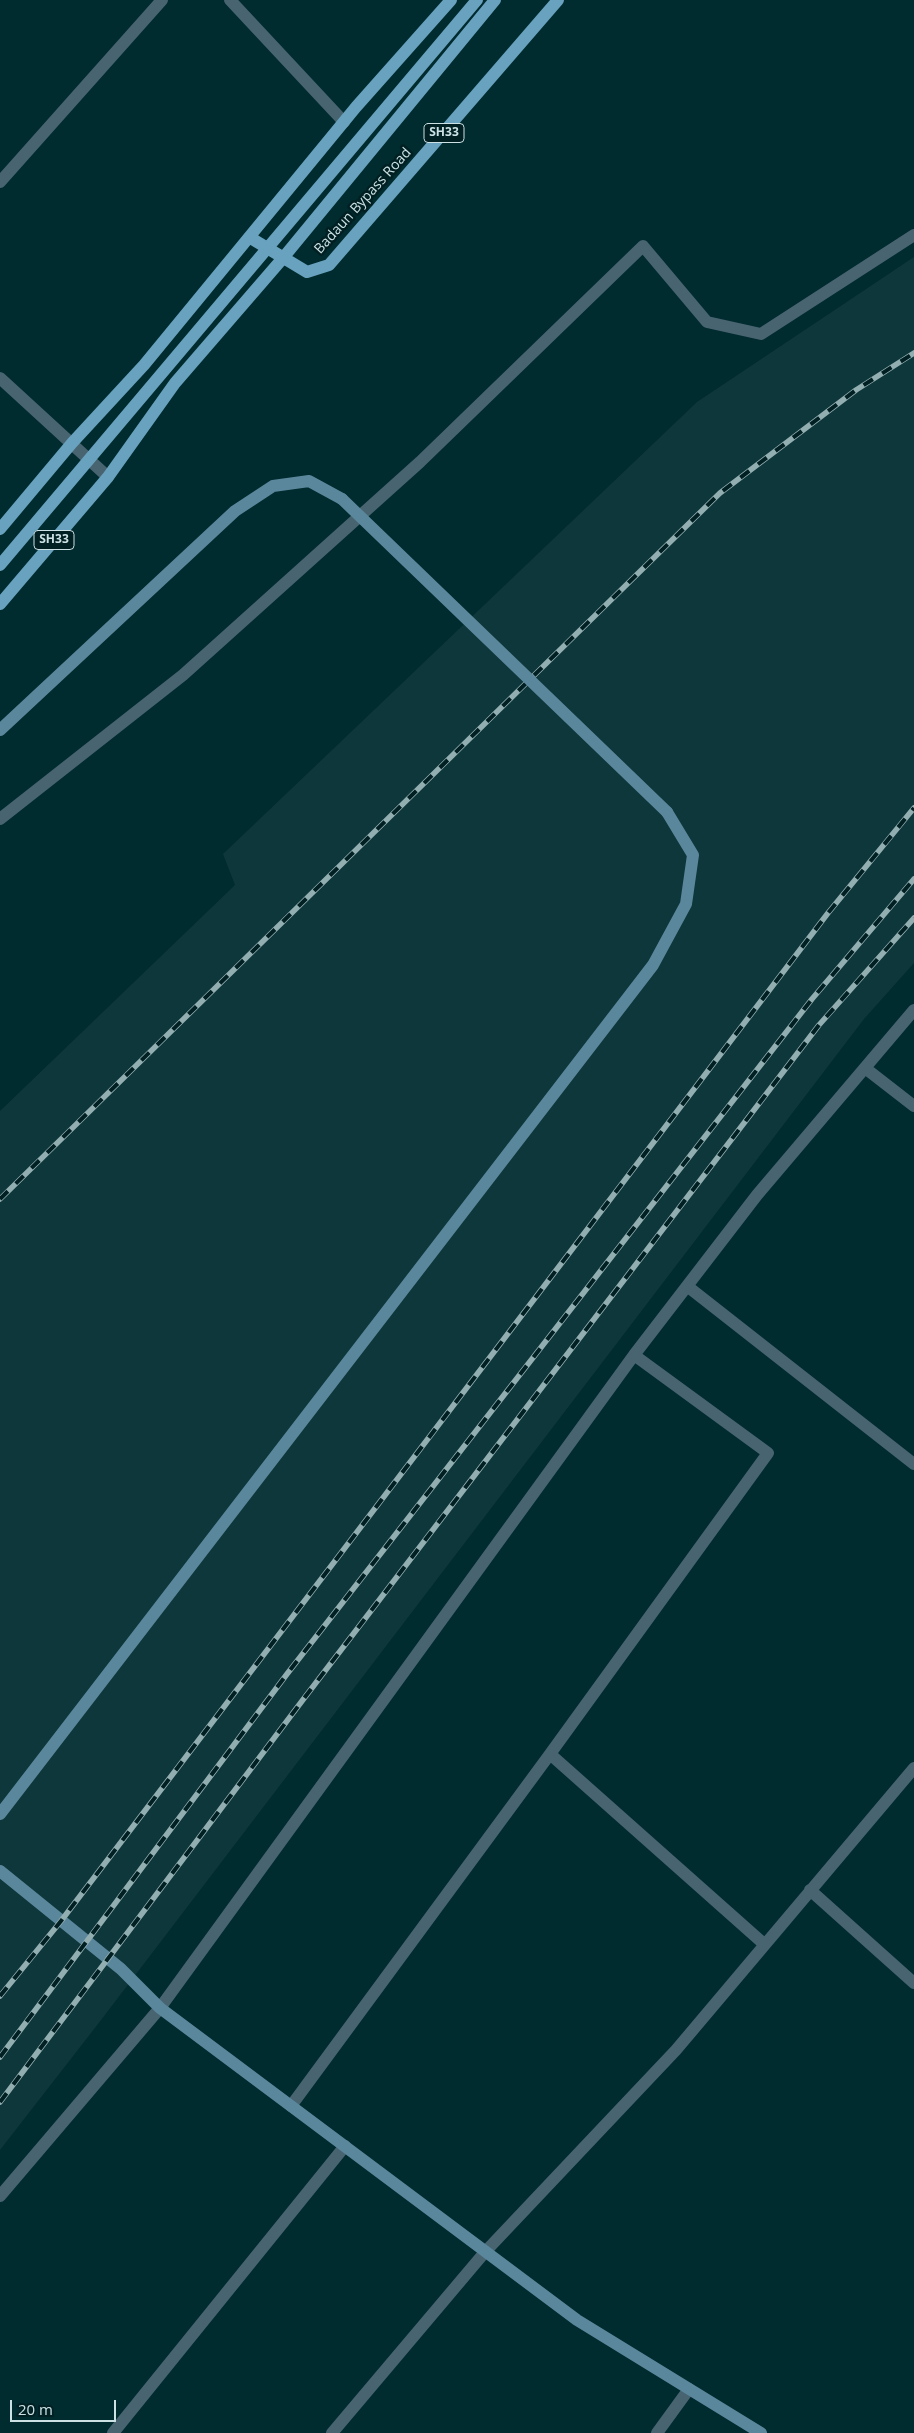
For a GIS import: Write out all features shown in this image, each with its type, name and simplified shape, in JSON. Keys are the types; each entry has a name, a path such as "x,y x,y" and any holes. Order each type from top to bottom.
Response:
{"main road":[{"path":"0,529 72,443 144,365 344,122 451,0"},
{"path":"0,565 477,0"},
{"path":"108,477 147,425 175,383 282,258 495,0"},
{"name":"Badaun Bypass Road","path":"248,237 307,272 329,265 558,0"},
{"name":"SH33","path":"0,604 108,477"}],"street":[{"path":"0,182 162,0"},
{"path":"230,0 344,122"},
{"path":"0,818 183,675 420,462 643,246 707,322 761,334 914,235"},
{"path":"0,378 108,477"},
{"path":"0,730 235,511 273,486 309,481 342,499 667,812 693,855 686,904 653,965 0,1814"},
{"path":"0,2196 160,2008 634,1355 757,1195 914,1010"},
{"path":"865,1068 914,1106"},
{"path":"687,1286 914,1464"},
{"path":"291,2106 550,1754 768,1453 634,1355"},
{"path":"550,1754 764,1944"},
{"path":"332,2433 485,2252 676,2050 764,1944 914,1770"},
{"path":"0,1871 121,1970 160,2008 577,2320 761,2433"},
{"path":"810,1890 914,1983"},
{"path":"112,2433 345,2146"},
{"path":"657,2433 689,2389"}],"shaded area":[{"path":"914,257 914,963 864,1019 0,2150 0,1111 235,885 223,854 697,402"}],"railway":[{"path":"0,1199 720,493 856,390 914,353"},
{"path":"0,1996 61,1921 828,913 914,808"},
{"path":"0,2057 287,1674 812,999 914,879"},
{"path":"0,2102 302,1701 819,1025 914,918"}]}
